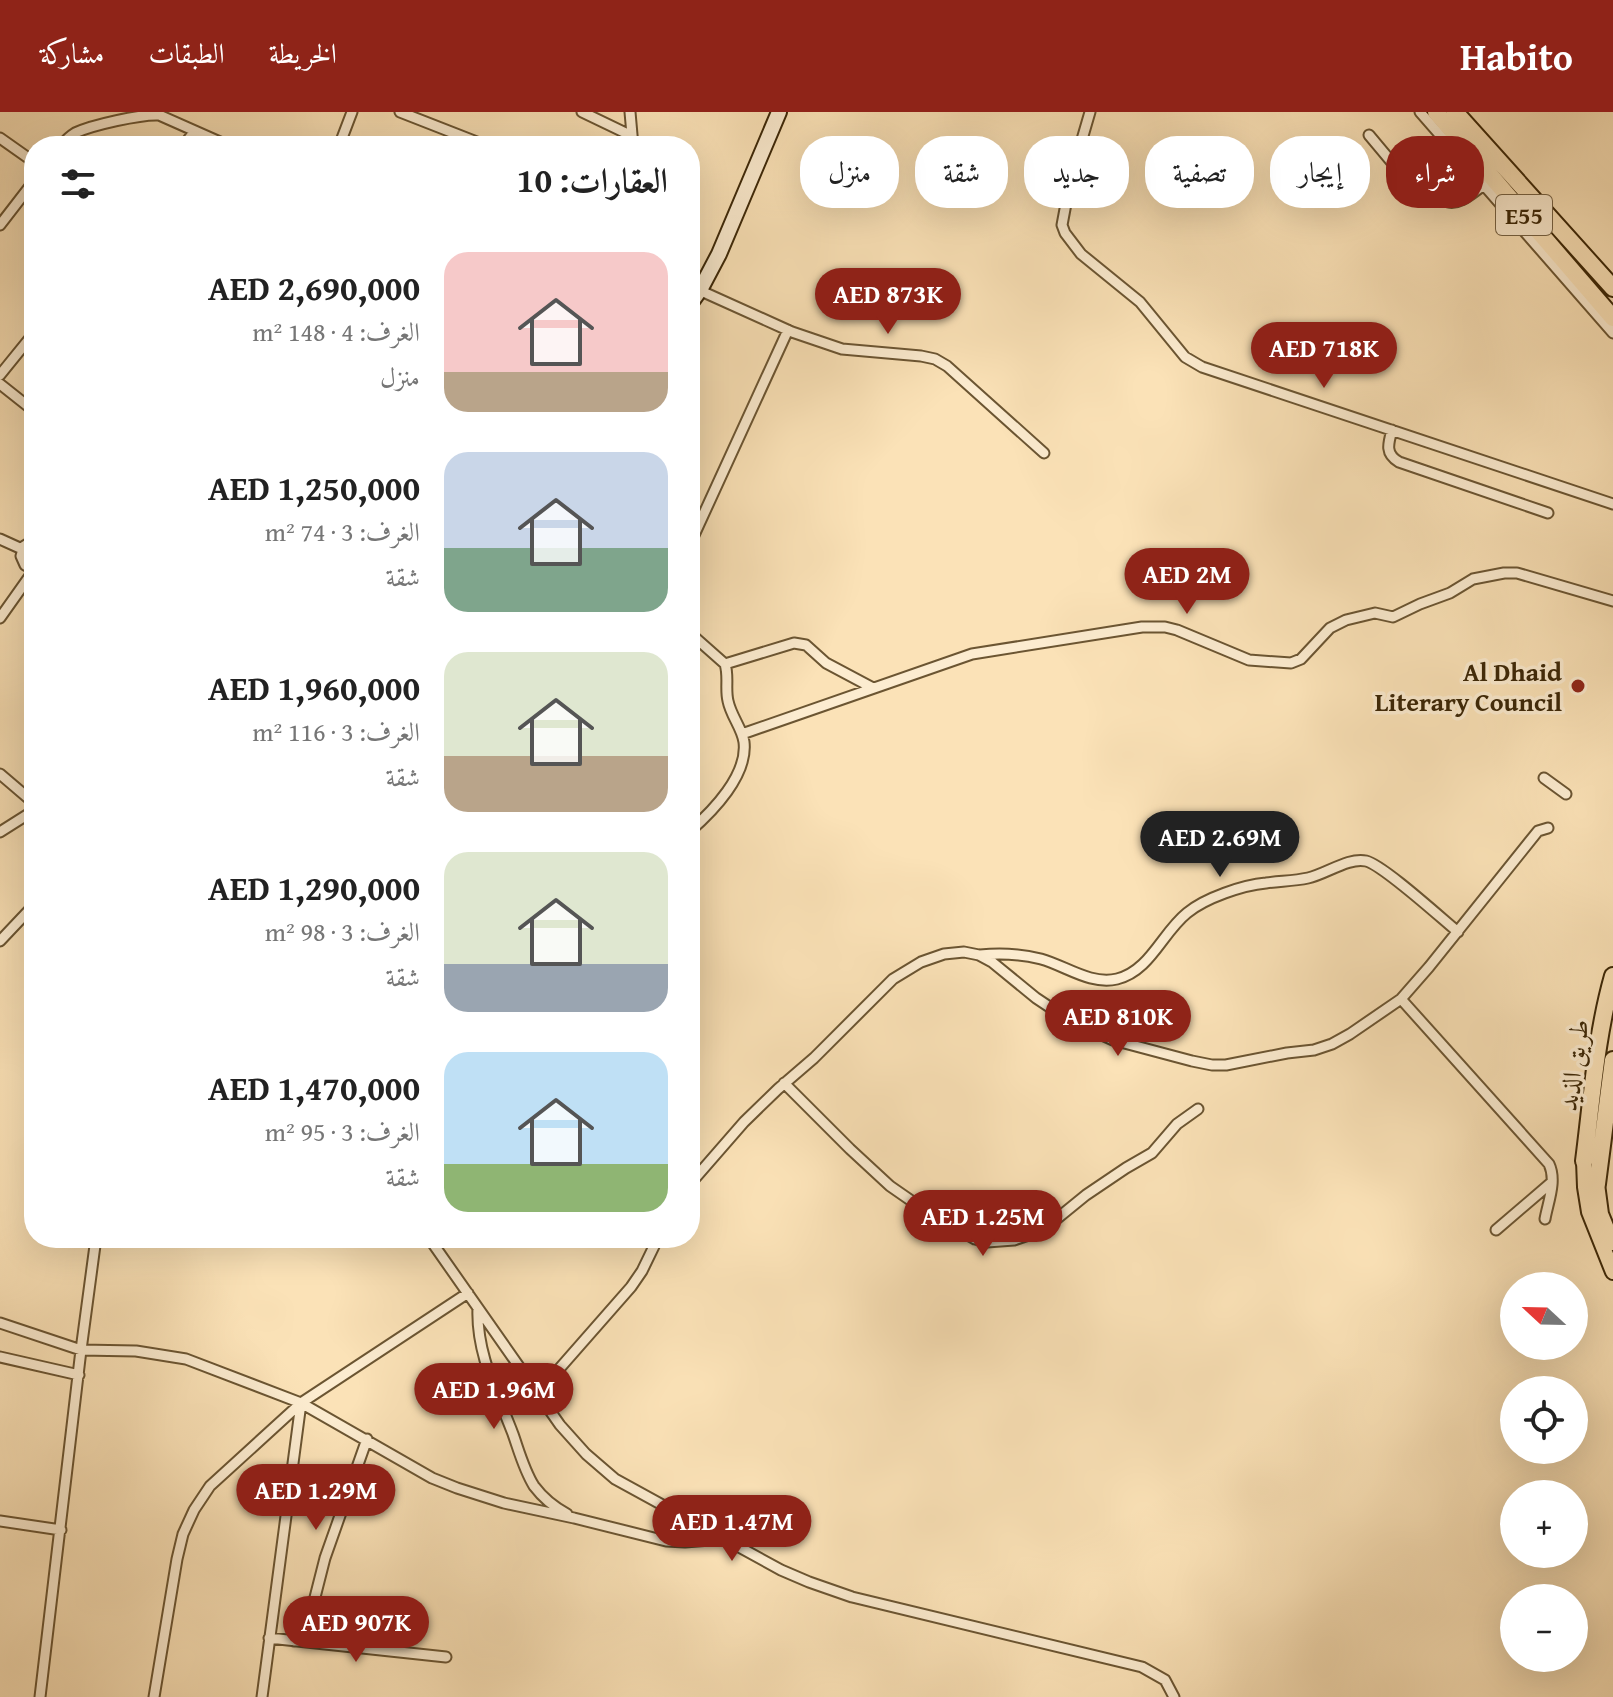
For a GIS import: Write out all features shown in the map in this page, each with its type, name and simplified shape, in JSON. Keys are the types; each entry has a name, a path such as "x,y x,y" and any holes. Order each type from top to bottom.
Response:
{"highway":[{"name":"E55","path":"1436,112 1613,318"},
{"name":"E55","path":"1455,112 1613,288"},
{"name":"طريق الذيد","path":"1584,1161 1596,1060 1613,976"},
{"name":"طريق الذيد","path":"1597,1184 1613,1060"}],"main road":[{"path":"1584,1161 1589,1212 1613,1272"},
{"path":"1597,1184 1601,1214 1613,1243"}],"street":[{"path":"343,136 352,112"},
{"path":"400,112 461,136"},
{"path":"582,112 624,136"},
{"path":"630,112 632,136"},
{"path":"700,281 719,254 779,112"},
{"path":"1090,112 1071,177 1062,225 1075,248 1135,297 1180,352 1196,365 1613,504"},
{"path":"1420,112 1441,136"},
{"path":"72,136 91,128 148,115 159,115 206,136"},
{"path":"191,136 195,131"},
{"path":"1369,135 1386,155"},
{"path":"0,138 24,155"},
{"path":"1484,185 1613,333"},
{"path":"0,225 24,194"},
{"path":"700,290 788,330 842,349 935,359 947,366 1044,453"},
{"path":"700,522 788,330"},
{"path":"0,375 24,345"},
{"path":"0,384 24,403"},
{"path":"1392,430 1389,451 1399,462 1548,513"},
{"path":"0,539 22,549"},
{"path":"24,546 21,556 24,564"},
{"path":"742,734 972,654 1142,627 1177,630 1254,661 1291,663 1301,659 1323,634 1338,623 1375,613 1393,617 1450,593 1473,579 1508,572 1613,601"},
{"path":"0,618 24,584"},
{"path":"700,642 725,664 728,703 744,744 742,760 733,781 700,821"},
{"path":"725,664 802,643 826,663 873,688"},
{"path":"0,774 24,792"},
{"path":"1544,778 1566,794"},
{"path":"0,832 24,817"},
{"path":"979,955 1054,1011 1109,1038 1212,1065 1318,1049 1350,1034 1401,999 1538,831 1548,828"},
{"path":"700,1173 744,1122 886,986 906,970 944,954 964,952 1025,956 1093,979 1117,979 1144,964 1176,923 1201,904 1254,885 1306,879 1359,860 1376,865 1458,932"},
{"path":"2,937 24,915"},
{"path":"1401,999 1548,1162 1553,1172 1545,1219"},
{"path":"784,1083 890,1186 926,1211 975,1239 987,1242 1014,1240 1043,1230 1093,1190 1152,1153 1177,1124 1198,1109"},
{"path":"1496,1230 1552,1182"},
{"path":"40,1697 95,1248"},
{"path":"436,1248 560,1425 586,1454 615,1479 781,1570 837,1592 1142,1667 1165,1680 1174,1697"},
{"path":"538,1393 631,1287 653,1248"},
{"path":"154,1697 183,1534 210,1486 301,1403 468,1293"},
{"path":"478,1308 482,1352 526,1470 541,1495 574,1518"},
{"path":"0,1323 81,1350 136,1351 186,1359 301,1403 421,1472 457,1488 528,1510 666,1541 723,1539"},
{"path":"0,1357 79,1375"},
{"path":"262,1697 301,1403"},
{"path":"294,1641 310,1617 325,1558 367,1439"},
{"path":"0,1521 61,1530"},
{"path":"269,1638 446,1657"}],"place":[{"name":"Al Dhaid Literary Council","path":"1578,686"}]}
